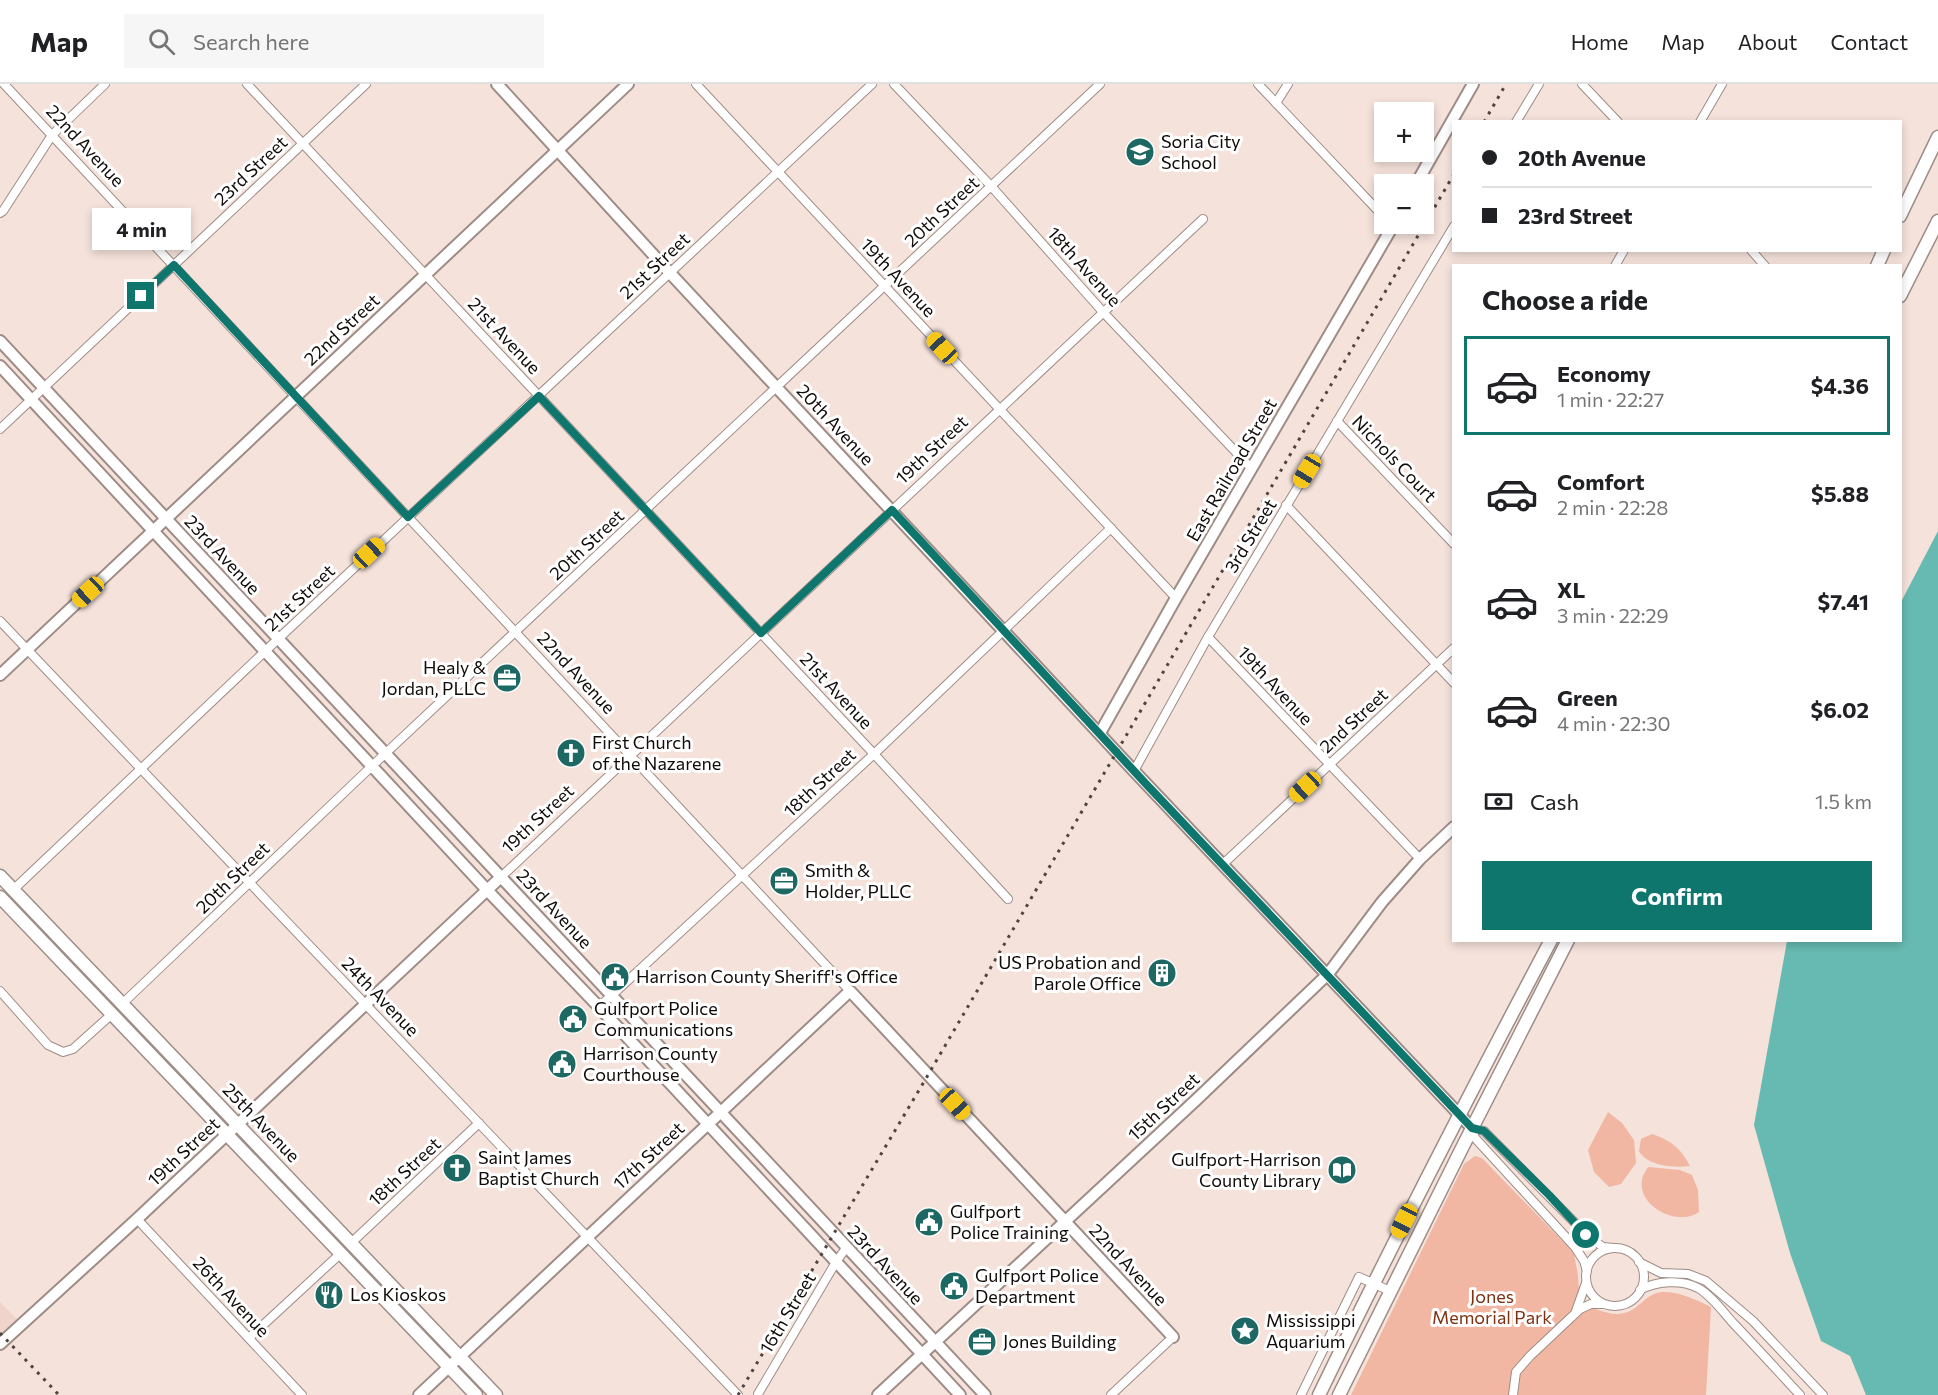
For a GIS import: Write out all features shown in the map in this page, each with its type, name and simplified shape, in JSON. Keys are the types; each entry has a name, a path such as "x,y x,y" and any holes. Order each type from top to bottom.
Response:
{"main road":[{"path":"1902,212 1938,137"},
{"path":"1902,292 1938,222"},
{"name":"25th Avenue","path":"0,876 496,1395"},
{"name":"25th Avenue","path":"1,899 476,1395"},
{"path":"1319,1395 1459,1113 1550,942"},
{"path":"1339,1395 1567,942"}],"street":[{"name":"22nd Avenue","path":"4,84 1173,1337"},
{"path":"0,213 3,212 52,135 105,84"},
{"name":"21st Avenue","path":"247,84 1008,899"},
{"name":"23rd Street","path":"0,429 366,84"},
{"name":"20th Avenue","path":"497,84 1134,771 1459,1113 1472,1128 1475,1138 1575,1247 1587,1270"},
{"name":"22nd Street","path":"0,675 628,84"},
{"name":"19th Avenue","path":"696,84 1176,598"},
{"name":"21st Street","path":"13,890 872,84"},
{"name":"18th Avenue","path":"894,84 991,186 1103,312 1252,469"},
{"name":"20th Street","path":"122,1004 372,766 1100,84"},
{"path":"1258,84 1374,205"},
{"path":"1276,104 1288,84"},
{"path":"1452,120 1473,84"},
{"path":"1517,120 1539,84"},
{"path":"1582,84 1616,120"},
{"path":"1701,120 1722,84"},
{"path":"1422,174 1452,121"},
{"name":"19th Street","path":"0,1344 137,1219 1203,219"},
{"name":"3rd Street","path":"1134,771 1208,637 1452,229"},
{"name":"East Railroad Street","path":"1100,733 1252,469 1383,234"},
{"path":"1753,252 1763,264"},
{"name":"23rd Avenue","path":"0,341 985,1395"},
{"name":"23rd Avenue","path":"0,366 960,1395"},
{"name":"Nichols Court","path":"1337,421 1452,542"},
{"path":"1286,505 1452,681"},
{"name":"18th Street","path":"599,1007 874,754 1111,528"},
{"name":"24th Avenue","path":"0,621 738,1395"},
{"name":"19th Avenue","path":"1208,637 1420,859"},
{"name":"2nd Street","path":"1222,865 1452,650"},
{"name":"15th Street","path":"878,1395 1328,974 1382,902 1420,859 1452,829"},
{"path":"0,991 48,1045 63,1052 73,1049 112,1014"},
{"name":"17th Street","path":"419,1395 850,991"},
{"name":"18th Street","path":"351,1243 479,1123"},
{"name":"20th Avenue","path":"1472,1128 1484,1131 1590,1238 1604,1247 1614,1248"},
{"name":"26th Avenue","path":"137,1219 302,1395"},
{"name":"16th Street","path":"758,1394 846,1248"},
{"path":"1576,1312 1587,1282 1589,1263 1604,1250 1614,1248 1629,1251 1640,1262 1661,1273 1688,1274 1710,1285 1753,1321 1823,1395"},
{"path":"249,1338 340,1254"},
{"path":"1513,1395 1516,1372 1521,1364 1576,1312 1591,1304 1615,1305 1634,1298 1640,1290 1644,1276 1640,1262"},
{"path":"1301,1395 1359,1277 1390,1291"},
{"path":"1587,1282 1593,1296 1605,1304"},
{"path":"1640,1290 1655,1284 1672,1283 1692,1285 1699,1289 1715,1303 1800,1395"},
{"path":"1111,1395 1173,1337"}],"shaded area":[{"path":"0,1302 17,1319 0,1334"}],"green space":[{"path":"1608,1112 1622,1123 1634,1140 1636,1163 1621,1184 1609,1187 1594,1172 1588,1150"},
{"path":"1652,1134 1675,1146 1690,1166 1662,1165 1643,1156 1639,1151 1641,1139"},
{"name":"Jones Memorial Park","path":"1475,1156 1482,1158 1574,1253 1579,1290 1586,1304 1608,1313 1622,1314 1632,1310 1651,1295 1668,1292 1683,1295 1711,1307 1706,1395 1351,1395 1464,1164"},
{"path":"1648,1167 1680,1170 1692,1175 1698,1190 1699,1212 1691,1216 1671,1216 1653,1206 1642,1190 1642,1178"}],"water":[{"path":"1938,531 1938,1395 1866,1395 1850,1356 1821,1341 1790,1253 1754,1125 1787,942 1902,942 1902,600"}],"railway":[{"path":"1485,120 1506,84"},
{"path":"738,1395 928,1075 1452,177"},
{"path":"0,1333 59,1395"}],"place":[{"name":"Soria City School","path":"1140,152"},
{"name":"Healy & Jordan, PLLC","path":"507,678"},
{"name":"First Church of the Nazarene","path":"571,753"},
{"name":"Smith & Holder, PLLC","path":"784,881"},
{"name":"US Probation and Parole Office","path":"1162,973"},
{"name":"Harrison County Sheriff's Office","path":"615,977"},
{"name":"Gulfport Police Communications","path":"573,1019"},
{"name":"Harrison County Courthouse","path":"562,1064"},
{"name":"Saint James Baptist Church","path":"457,1168"},
{"name":"Gulfport-Harrison County Library","path":"1342,1170"},
{"name":"Gulfport Police Training","path":"929,1222"},
{"name":"Gulfport Police Department","path":"954,1286"},
{"name":"Los Kioskos","path":"329,1295"},
{"name":"Mississippi Aquarium","path":"1245,1331"},
{"name":"Jones Building","path":"982,1342"}],"route":[{"path":"141,296 174,265 408,517 539,396 761,633 892,510 1222,865 1472,1128 1484,1131 1586,1235"}]}
